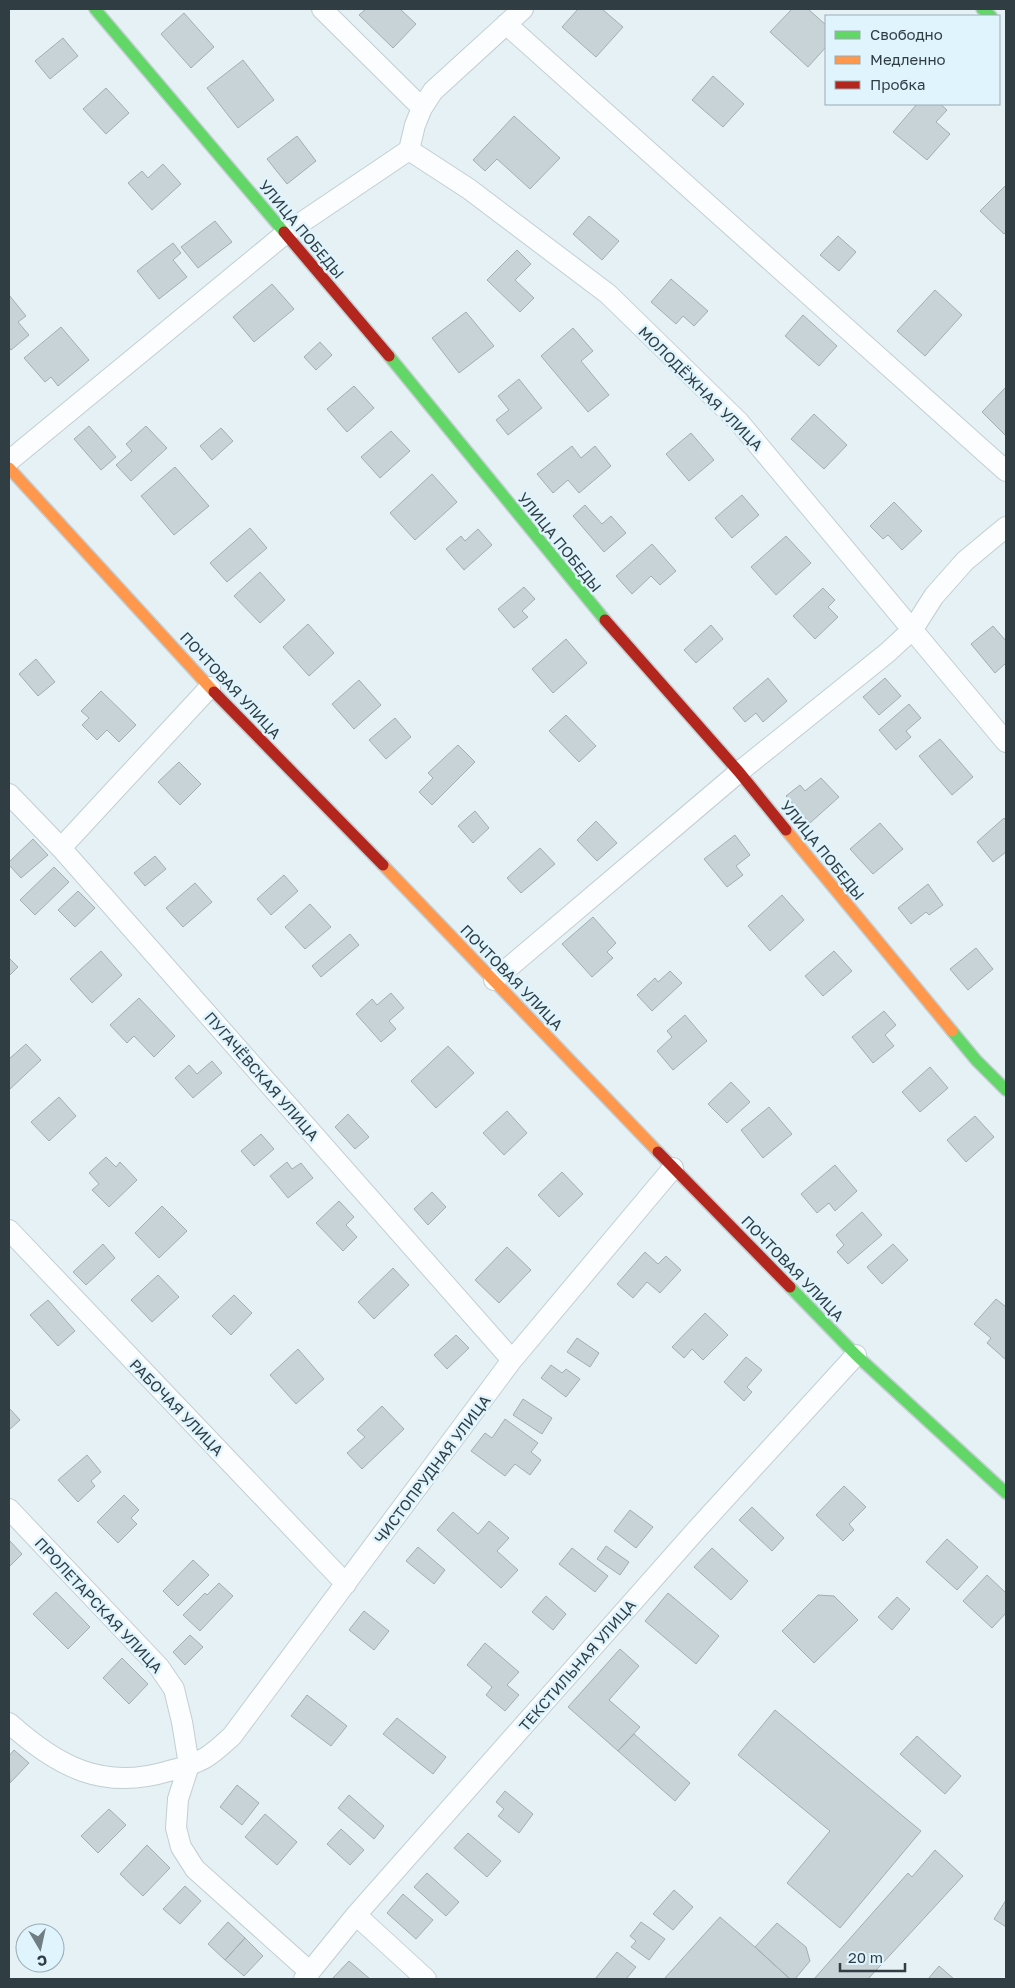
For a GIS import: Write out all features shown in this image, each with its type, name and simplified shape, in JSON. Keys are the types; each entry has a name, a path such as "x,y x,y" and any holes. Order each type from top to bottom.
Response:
{"street":[{"name":"УЛИЦА ПОБЕДЫ","path":"95,9 286,233 621,640 739,772 976,1060 1006,1090"},
{"path":"322,9 422,108"},
{"path":"9,461 286,233 409,150 415,125 422,108 433,91 523,9"},
{"path":"506,24 1006,471"},
{"name":"МОЛОДЁЖНАЯ УЛИЦА","path":"409,150 469,189 608,294 739,422 1006,742"},
{"name":"ПОЧТОВАЯ УЛИЦА","path":"9,468 210,687 673,1168 856,1355 1006,1493"},
{"path":"494,980 739,772 887,653 913,629 934,596 965,562 1006,526"},
{"path":"61,848 210,687"},
{"name":"ПУГАЧЁВСКАЯ УЛИЦА","path":"9,794 61,848 512,1360"},
{"name":"ЧИСТОПРУДНАЯ УЛИЦА","path":"9,1724 33,1745 66,1765 91,1774 121,1780 156,1776 190,1765 207,1757 232,1736 512,1360 673,1168"},
{"name":"РАБОЧАЯ УЛИЦА","path":"9,1230 346,1584"},
{"name":"ТЕКСТИЛЬНАЯ УЛИЦА","path":"307,1976 356,1915 699,1527 856,1355"},
{"name":"ПРОЛЕТАРСКАЯ УЛИЦА","path":"9,1509 159,1667 174,1689 190,1765"},
{"path":"190,1765 178,1798 176,1828 180,1846 195,1869 307,1976"},
{"path":"356,1915 426,1979"}],"building":[{"path":"366,9 400,9 416,24 393,48 359,15"},
{"path":"578,9 602,9 623,27 596,57 562,27"},
{"path":"792,9 808,9 825,24 825,48 808,67 770,32"},
{"path":"184,13 214,47 191,68 161,34"},
{"path":"63,38 78,56 50,79 35,61"},
{"path":"243,60 274,100 238,128 207,88"},
{"path":"713,76 744,104 723,127 692,100"},
{"path":"106,88 129,113 106,134 83,109"},
{"path":"916,105 941,105 947,110 936,122 950,134 927,160 893,132"},
{"path":"514,116 560,158 530,189 497,159 485,171 473,160"},
{"path":"297,136 316,161 287,184 267,159"},
{"path":"163,164 181,184 152,210 128,183 142,171 148,178"},
{"path":"1006,185 1006,232 1004,234 980,211"},
{"path":"589,216 619,241 602,260 573,234"},
{"path":"215,221 232,242 198,268 181,247"},
{"path":"838,236 856,252 839,271 820,255"},
{"path":"173,243 181,253 173,260 187,277 159,299 137,271"},
{"path":"517,250 531,264 515,280 534,298 520,312 487,280"},
{"path":"671,279 708,311 694,326 683,316 676,324 651,302"},
{"path":"272,284 294,309 254,342 233,317"},
{"path":"935,290 962,315 925,356 897,331"},
{"path":"9,295 26,316 18,322 29,335 11,350 9,347"},
{"path":"466,312 494,346 459,373 432,338"},
{"path":"803,315 837,346 819,366 785,336"},
{"path":"61,327 89,360 58,386 51,377 45,382 24,358"},
{"path":"573,328 593,351 581,361 609,395 588,412 541,356"},
{"path":"320,342 332,355 316,370 304,357"},
{"path":"519,379 542,408 508,435 496,420 509,410 498,396"},
{"path":"354,386 374,408 347,432 327,409"},
{"path":"1006,387 1006,436 982,412"},
{"path":"814,414 847,445 824,469 791,439"},
{"path":"89,426 116,457 101,470 74,439"},
{"path":"146,426 167,448 131,481 116,465 132,451 126,444"},
{"path":"221,428 233,441 212,460 200,446"},
{"path":"391,431 410,451 380,478 361,457"},
{"path":"691,433 714,460 689,481 666,454"},
{"path":"572,446 581,458 595,446 611,466 579,493 568,480 553,493 537,474"},
{"path":"175,467 209,506 174,535 141,496"},
{"path":"432,474 457,502 415,540 390,513"},
{"path":"742,495 759,515 732,538 715,518"},
{"path":"894,502 922,531 902,550 888,535 883,539 870,526"},
{"path":"585,505 602,524 611,516 626,533 604,552 573,516"},
{"path":"250,528 267,548 227,582 210,563"},
{"path":"478,529 492,545 464,570 446,549 461,536 465,541"},
{"path":"786,536 811,563 776,595 751,567"},
{"path":"652,544 676,571 660,585 651,576 632,594 616,576"},
{"path":"260,572 285,600 260,623 234,596"},
{"path":"524,587 535,599 522,611 528,617 514,628 498,609"},
{"path":"823,588 835,600 828,607 838,617 815,639 793,616"},
{"path":"308,624 334,653 309,676 283,647"},
{"path":"711,625 723,639 696,663 684,650"},
{"path":"993,626 1006,641 1006,663 995,673 971,644"},
{"path":"566,639 587,663 553,693 532,669"},
{"path":"36,659 55,682 38,696 19,674"},
{"path":"768,678 787,701 763,722 756,713 745,722 733,708"},
{"path":"885,678 901,696 879,715 863,697"},
{"path":"359,680 381,705 354,729 332,704"},
{"path":"101,691 136,725 119,742 107,730 97,740 82,725 89,718 81,711"},
{"path":"909,704 921,718 906,731 911,737 896,750 879,730"},
{"path":"566,715 596,746 579,762 549,731"},
{"path":"395,718 411,737 386,759 369,740"},
{"path":"940,739 973,777 952,795 919,756"},
{"path":"458,745 475,762 432,805 419,792 433,778 428,773"},
{"path":"179,762 201,784 180,805 158,782"},
{"path":"821,778 839,797 810,823 786,796 800,785 805,791"},
{"path":"475,811 489,828 473,843 458,826"},
{"path":"1004,818 1006,821 1006,852 993,862 977,842"},
{"path":"596,821 617,843 597,861 577,840"},
{"path":"880,823 903,849 873,874 850,849"},
{"path":"735,835 750,855 736,866 743,875 727,887 704,859"},
{"path":"33,839 48,855 21,878 9,865 9,862"},
{"path":"540,848 555,864 521,893 507,878"},
{"path":"155,856 166,869 145,886 134,873"},
{"path":"54,867 69,882 35,915 20,900"},
{"path":"284,875 298,891 271,915 257,899"},
{"path":"195,883 212,902 183,927 166,908"},
{"path":"928,884 943,905 929,915 926,912 911,924 898,908"},
{"path":"78,891 95,908 75,927 58,910"},
{"path":"782,895 804,920 770,951 748,926"},
{"path":"310,904 331,927 305,949 285,927"},
{"path":"593,917 616,943 607,952 613,958 592,977 562,944"},
{"path":"350,934 359,945 321,977 312,966"},
{"path":"976,948 993,969 968,990 950,969"},
{"path":"101,951 122,975 92,1003 70,979"},
{"path":"834,951 852,971 823,996 805,976"},
{"path":"9,958 18,967 9,976"},
{"path":"670,971 682,983 652,1011 637,995 655,978 658,982"},
{"path":"391,993 404,1008 389,1021 396,1029 381,1042 356,1014 372,999 377,1005"},
{"path":"139,998 175,1036 154,1057 134,1036 127,1043 110,1025"},
{"path":"884,1011 896,1025 885,1035 894,1046 873,1063 852,1037"},
{"path":"685,1015 707,1041 673,1070 657,1051 672,1037 667,1031"},
{"path":"26,1044 41,1060 9,1090 9,1059"},
{"path":"448,1046 474,1073 436,1108 411,1081"},
{"path":"212,1061 222,1073 193,1098 175,1078 189,1065 197,1074"},
{"path":"930,1067 948,1088 920,1112 902,1092"},
{"path":"731,1082 750,1102 727,1123 708,1104"},
{"path":"59,1097 76,1116 49,1141 31,1122"},
{"path":"769,1107 792,1134 763,1158 741,1130"},
{"path":"507,1111 527,1133 504,1155 483,1133"},
{"path":"348,1114 369,1137 355,1149 335,1127"},
{"path":"975,1116 994,1137 966,1162 947,1140"},
{"path":"261,1134 274,1149 254,1166 241,1151"},
{"path":"106,1157 116,1167 120,1162 137,1180 109,1207 92,1190 99,1184 89,1173"},
{"path":"287,1162 292,1169 301,1163 313,1178 288,1198 270,1176"},
{"path":"835,1165 857,1191 835,1211 829,1203 817,1213 801,1194"},
{"path":"562,1172 583,1194 559,1217 538,1195"},
{"path":"432,1192 446,1207 428,1225 414,1209"},
{"path":"339,1201 354,1217 346,1225 357,1237 343,1251 316,1223"},
{"path":"162,1206 187,1231 159,1258 135,1233"},
{"path":"862,1212 882,1235 848,1264 837,1252 844,1245 836,1235"},
{"path":"103,1244 115,1258 86,1285 73,1272"},
{"path":"893,1244 908,1260 882,1284 867,1267"},
{"path":"507,1247 531,1270 499,1303 475,1280"},
{"path":"645,1252 658,1264 666,1256 681,1270 660,1293 647,1282 633,1298 617,1284"},
{"path":"393,1268 409,1285 374,1319 358,1302"},
{"path":"158,1275 179,1297 152,1322 131,1300"},
{"path":"234,1295 252,1313 231,1335 212,1316"},
{"path":"996,1299 1006,1307 1006,1360 987,1343 991,1338 974,1324"},
{"path":"48,1300 75,1331 58,1346 30,1315"},
{"path":"705,1313 728,1335 703,1360 692,1349 684,1358 672,1347"},
{"path":"456,1335 469,1348 447,1369 434,1355"},
{"path":"577,1338 599,1353 590,1367 567,1352"},
{"path":"298,1349 324,1379 296,1404 270,1375"},
{"path":"746,1357 762,1370 747,1387 752,1392 744,1401 724,1382"},
{"path":"551,1365 562,1373 566,1369 580,1379 566,1397 541,1378"},
{"path":"523,1399 552,1418 542,1434 513,1415"},
{"path":"382,1406 404,1429 362,1469 347,1453 365,1437 357,1430"},
{"path":"9,1408 20,1420 9,1430"},
{"path":"505,1419 538,1443 531,1452 541,1460 530,1475 515,1464 505,1476 471,1451 485,1433 492,1438"},
{"path":"87,1455 101,1472 91,1481 95,1486 78,1502 58,1480"},
{"path":"844,1486 866,1507 849,1524 854,1530 843,1541 816,1515"},
{"path":"124,1495 139,1510 131,1518 137,1524 118,1543 97,1522"},
{"path":"752,1507 784,1538 772,1551 739,1520"},
{"path":"630,1510 653,1527 636,1548 614,1531"},
{"path":"453,1512 478,1534 489,1521 509,1538 497,1551 518,1570 501,1588 437,1530"},
{"path":"947,1539 978,1567 957,1590 926,1562"},
{"path":"9,1540 22,1554 9,1567"},
{"path":"606,1546 629,1562 620,1575 597,1559"},
{"path":"418,1547 445,1570 434,1584 406,1561"},
{"path":"572,1548 608,1576 595,1592 559,1564"},
{"path":"712,1548 748,1581 731,1600 694,1567"},
{"path":"193,1560 209,1575 178,1606 163,1591"},
{"path":"987,1575 1006,1593 1006,1613 992,1628 963,1601"},
{"path":"219,1583 233,1596 200,1631 183,1615 205,1593 207,1595"},
{"path":"56,1592 90,1627 68,1649 33,1614"},
{"path":"668,1593 719,1636 696,1664 645,1621"},
{"path":"818,1595 834,1596 858,1620 814,1663 782,1631"},
{"path":"546,1596 566,1614 553,1630 532,1612"},
{"path":"897,1597 910,1609 892,1630 878,1617"},
{"path":"364,1611 389,1631 374,1650 349,1630"},
{"path":"190,1635 203,1647 185,1665 173,1652"},
{"path":"485,1643 519,1672 507,1685 519,1695 505,1711 486,1695 492,1687 467,1665"},
{"path":"620,1649 639,1666 609,1700 640,1727 618,1751 568,1707"},
{"path":"122,1658 148,1684 129,1704 103,1678"},
{"path":"307,1695 347,1726 331,1746 291,1716"},
{"path":"775,1710 921,1831 840,1928 787,1883 830,1831 738,1755"},
{"path":"397,1718 446,1757 433,1774 383,1734"},
{"path":"634,1734 690,1783 675,1801 618,1751"},
{"path":"917,1736 961,1776 945,1794 900,1754"},
{"path":"14,1750 29,1763 10,1783 9,1756"},
{"path":"237,1785 259,1803 242,1825 220,1807"},
{"path":"505,1791 533,1814 519,1833 498,1816 504,1809 496,1802"},
{"path":"349,1795 384,1826 374,1839 338,1808"},
{"path":"109,1809 126,1825 98,1853 81,1836"},
{"path":"265,1814 297,1842 277,1865 245,1837"},
{"path":"341,1829 364,1850 350,1865 327,1844"},
{"path":"468,1833 501,1861 487,1877 454,1848"},
{"path":"147,1845 170,1868 143,1896 120,1874"},
{"path":"935,1850 963,1876 868,1979 814,1979 908,1873 912,1877"},
{"path":"427,1873 459,1902 446,1916 414,1887"},
{"path":"185,1886 201,1901 180,1924 163,1909"},
{"path":"674,1890 693,1907 673,1930 653,1914"},
{"path":"403,1894 433,1920 416,1939 387,1913"},
{"path":"1006,1900 1006,1927 994,1919"},
{"path":"720,1917 755,1947 790,1979 664,1979"},
{"path":"228,1922 245,1938 225,1960 208,1944"},
{"path":"641,1922 665,1939 649,1960 631,1947 636,1941 630,1936"},
{"path":"777,1923 806,1947 810,1961 795,1979 790,1979 755,1947"},
{"path":"245,1938 263,1956 244,1976 225,1960"},
{"path":"617,1952 636,1967 626,1979 595,1979"},
{"path":"349,1961 370,1979 332,1979"},
{"path":"939,1966 954,1979 928,1979"}],"traffic: fast":[{"path":"95,9 284,232"},
{"path":"982,9 990,15"},
{"path":"389,356 605,620"},
{"path":"952,1031 976,1060 1006,1090"},
{"path":"790,1287 856,1355 1006,1493"}],"traffic: slow":[{"path":"9,468 214,692"},
{"path":"786,830 952,1031"},
{"path":"383,865 658,1152"}],"traffic: jam":[{"path":"284,232 389,356"},
{"path":"605,620 739,772 786,830"},
{"path":"214,692 383,865"},
{"path":"658,1152 790,1287"}]}
